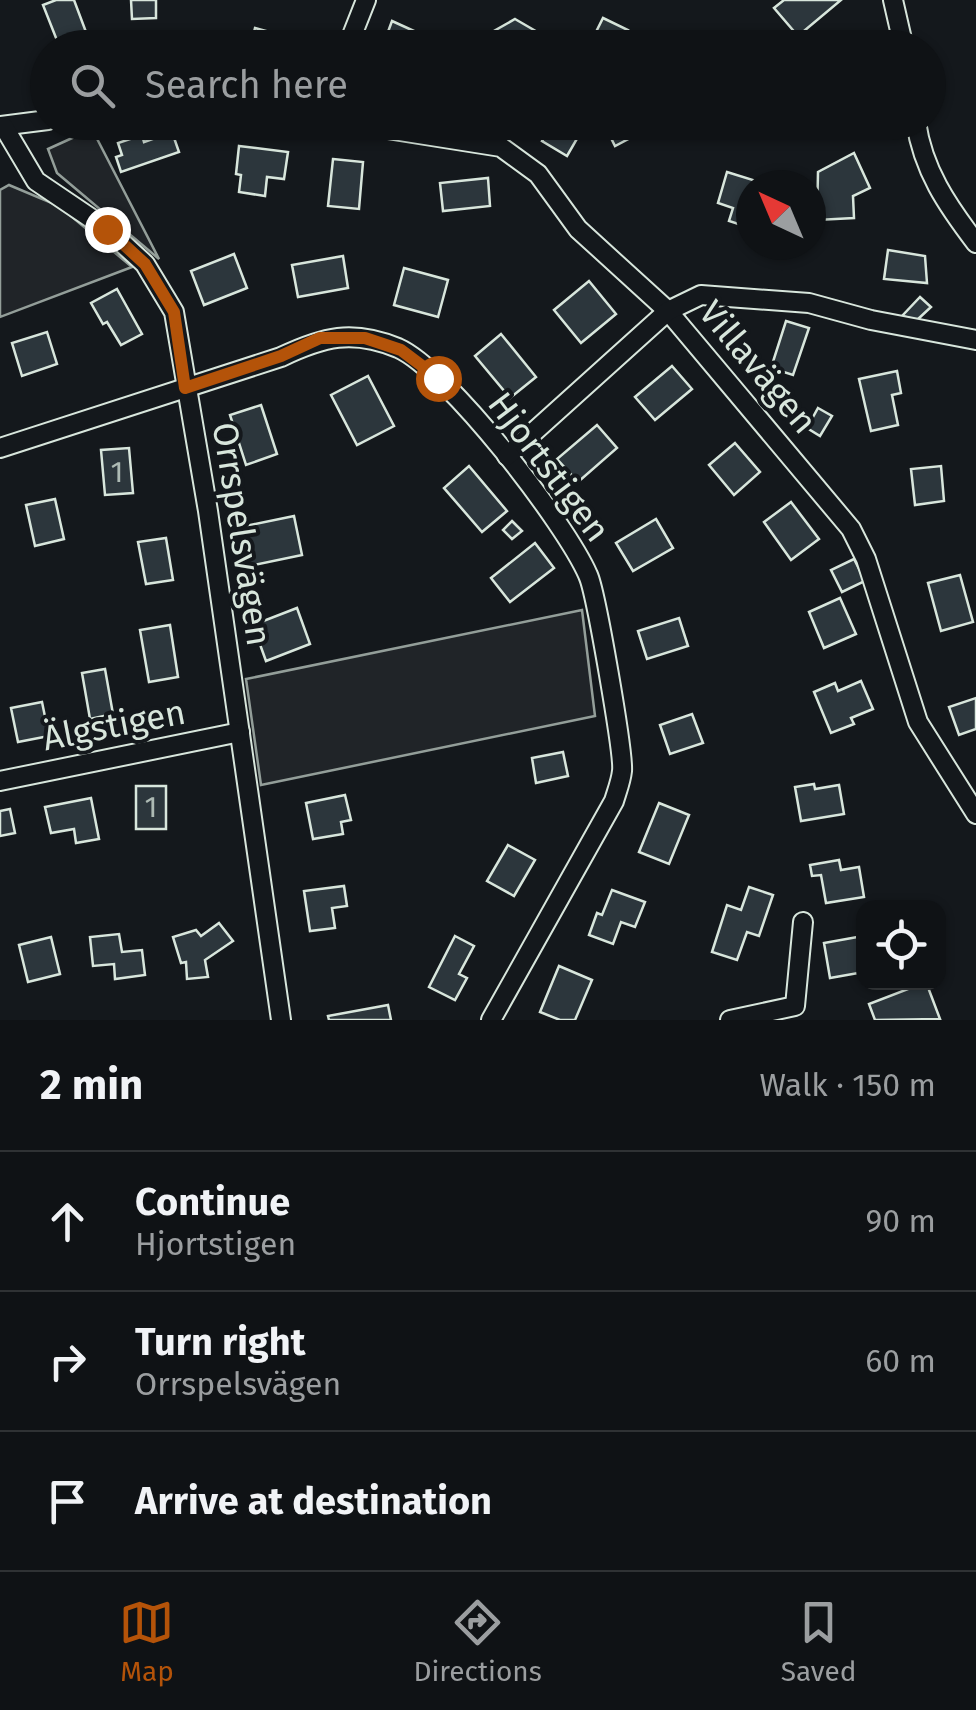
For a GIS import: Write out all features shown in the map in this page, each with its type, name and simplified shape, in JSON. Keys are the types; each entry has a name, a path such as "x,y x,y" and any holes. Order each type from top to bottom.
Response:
{"street":[{"path":"354,30 366,0"},
{"path":"894,0 900,30"},
{"path":"2,126 30,122"},
{"name":"Orrspelsvägen","path":"2,126 36,181 107,229 145,264 174,312 208,511 281,1020"},
{"name":"Villavägen","path":"457,140 501,147 538,174 578,229 668,311 851,530 866,560 918,722 976,814"},
{"path":"918,140 920,152 942,198 976,242"},
{"path":"508,456 668,311 702,295 810,302 871,320 976,340"},
{"name":"Hjortstigen","path":"0,448 281,356 320,338 365,338 401,350 438,378 508,456 555,518 590,578 623,769 614,801 491,1020"},
{"name":"Älgstigen","path":"0,781 240,732"},
{"path":"730,1020 795,1006 803,922"}],"shaded area":[{"path":"68,140 98,140 159,259 57,173 48,149"},
{"path":"9,185 59,206 132,267 0,317 0,190"},
{"path":"582,610 595,716 261,785 246,679"}],"building":[{"path":"74,0 85,30 53,30 43,5"},
{"path":"131,0 156,0 156,18 132,19"},
{"path":"784,0 841,0 805,30 793,30 774,8"},
{"path":"603,18 628,30 597,30"},
{"path":"515,19 534,30 496,30"},
{"path":"392,21 412,30 389,30"},
{"path":"175,140 179,152 121,172 116,157 122,155 118,143"},
{"path":"543,140 576,140 567,156"},
{"path":"239,146 288,152 284,179 267,177 265,196 239,192"},
{"path":"854,153 870,188 853,196 854,218 826,220 826,170 822,170"},
{"path":"333,159 363,162 359,209 328,206"},
{"path":"727,172 736,175 736,223 729,221 733,208 718,203"},
{"path":"488,178 490,206 443,211 440,183"},
{"path":"888,250 925,256 927,283 884,279"},
{"path":"234,254 247,288 204,305 191,271"},
{"path":"343,256 348,288 298,297 292,265"},
{"path":"404,268 448,280 438,317 394,305"},
{"path":"589,281 616,314 581,343 554,310"},
{"path":"117,289 142,334 121,345 91,303"},
{"path":"920,297 931,307 917,320 902,316"},
{"path":"786,321 809,328 793,375 771,368"},
{"path":"47,332 57,364 22,376 12,343"},
{"path":"501,334 536,377 510,398 475,356"},
{"path":"672,366 692,389 655,420 635,397"},
{"path":"897,371 901,393 892,395 898,425 871,431 859,379"},
{"path":"368,376 394,426 357,445 331,395"},
{"path":"261,405 277,454 246,465 230,415"},
{"path":"818,408 832,416 820,436 807,428"},
{"path":"597,425 617,448 578,482 557,459"},
{"path":"735,443 760,472 734,495 709,465"},
{"path":"129,448 133,493 105,495 101,450"},
{"path":"469,466 507,511 482,532 444,488"},
{"path":"941,466 944,501 915,505 911,469"},
{"path":"55,499 64,539 35,546 26,505"},
{"path":"791,502 819,539 791,560 764,522"},
{"path":"294,516 302,555 249,566 241,527"},
{"path":"656,519 673,548 633,571 616,543"},
{"path":"512,521 522,531 512,539 503,530"},
{"path":"166,538 173,580 146,584 138,542"},
{"path":"535,543 554,568 510,602 491,578"},
{"path":"854,559 865,581 842,592 831,570"},
{"path":"960,575 973,622 941,631 928,583"},
{"path":"840,598 856,634 824,648 809,612"},
{"path":"297,608 310,644 266,661 253,625"},
{"path":"679,618 688,646 647,659 638,631"},
{"path":"170,625 178,677 149,682 140,630"},
{"path":"105,669 113,714 90,719 82,673"},
{"path":"861,681 873,709 851,718 854,724 831,733 814,692 835,683 838,691"},
{"path":"976,698 976,729 959,735 949,707"},
{"path":"42,702 49,736 18,742 11,708"},
{"path":"692,714 703,743 670,754 660,725"},
{"path":"563,752 568,776 536,783 532,758"},
{"path":"814,784 815,789 839,785 844,814 801,821 795,787"},
{"path":"136,786 166,786 166,829 136,829"},
{"path":"345,795 351,820 341,822 343,834 313,839 306,803"},
{"path":"91,798 99,839 76,843 74,829 51,833 45,807"},
{"path":"659,803 689,815 669,864 639,852"},
{"path":"10,809 15,833 0,836 0,811"},
{"path":"508,845 535,860 514,896 487,881"},
{"path":"839,860 841,870 859,867 864,897 826,903 821,875 812,876 810,865"},
{"path":"344,886 347,906 332,908 335,928 310,931 304,891"},
{"path":"749,887 773,895 759,936 747,932 737,960 712,952 727,905 741,910"},
{"path":"612,890 645,902 635,927 621,922 613,944 589,935"},
{"path":"219,923 233,941 205,960 208,977 187,979 186,962 181,963 173,937 196,930 201,936"},
{"path":"119,934 122,952 142,950 145,975 115,979 114,964 93,966 90,937"},
{"path":"455,936 474,946 459,974 467,978 455,1000 429,987"},
{"path":"51,937 60,974 28,982 19,945"},
{"path":"856,937 856,973 830,978 824,943"},
{"path":"559,966 592,980 575,1020 560,1020 540,1012"},
{"path":"905,990 929,990 940,1019 875,1020 869,1004"},
{"path":"388,1005 391,1020 329,1020 328,1016"}],"route":[{"path":"107,229 145,264 174,312 185,388 281,356 320,338 365,338 401,350 438,378"}]}
